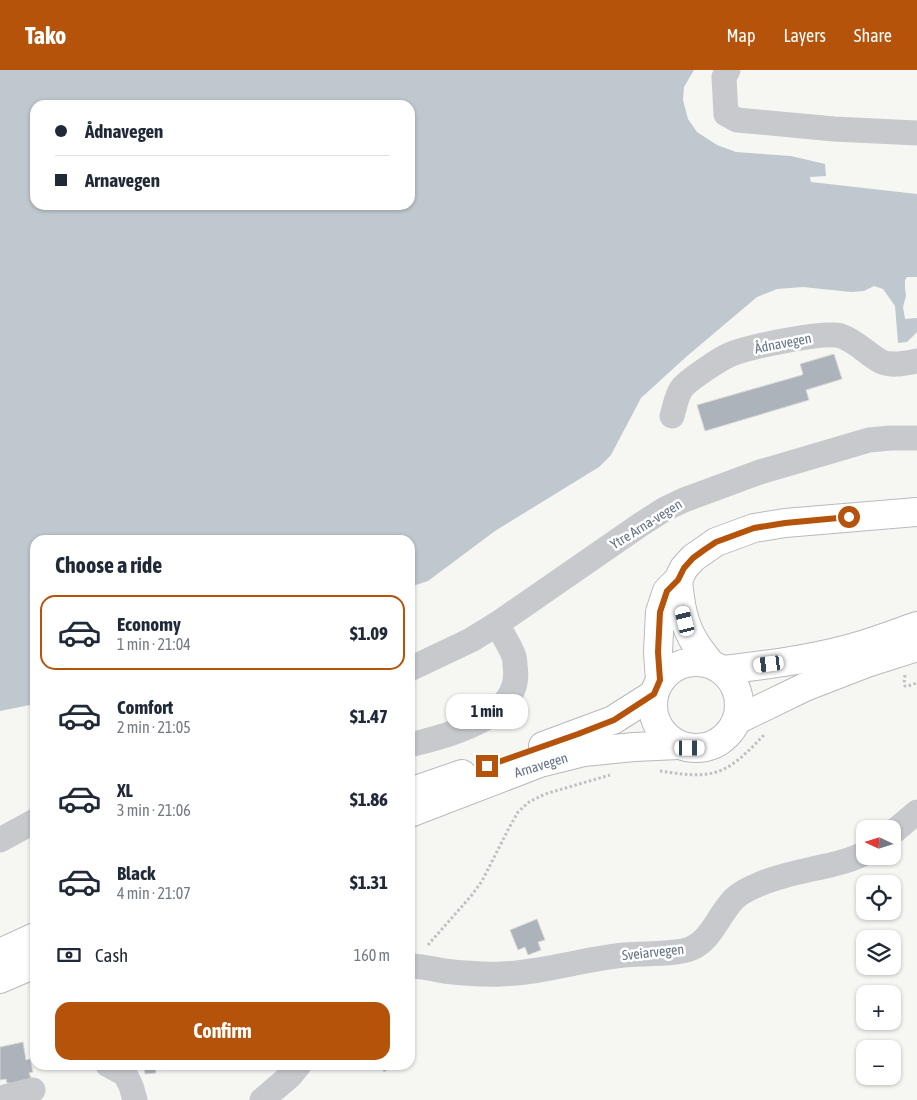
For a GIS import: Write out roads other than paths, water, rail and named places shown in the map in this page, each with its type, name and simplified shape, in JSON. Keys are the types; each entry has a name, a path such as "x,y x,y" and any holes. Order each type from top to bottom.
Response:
{"main road":[{"path":"678,580 685,621 695,643 732,680 738,692 740,706 737,720 732,730 724,739 714,745 702,748 690,748 679,745 669,738 660,729 655,718 653,706 657,687 660,612 667,591 678,580 684,568 693,558 716,542 754,528 785,523 917,512"},
{"path":"657,687 668,672 688,662 699,661 717,666 769,664 848,649 917,626"},
{"path":"737,720 805,687 867,663 917,647"},
{"name":"Arnavegen","path":"415,790 614,720 657,687"},
{"name":"Arnavegen","path":"415,811 540,763 584,752 679,745"},
{"path":"0,953 30,939"},
{"path":"0,979 30,966"}],"street":[{"path":"728,70 724,77 726,114 738,120 834,129 917,133"},
{"name":"Ådnavegen","path":"672,416 678,394 684,386 728,355 769,344 807,337 834,335 842,336 857,344 881,362 891,364 917,361"},
{"name":"Ytre Arna-vegen","path":"415,667 471,640 640,525 665,509 684,500 760,472 869,440 890,438 913,439"},
{"path":"415,744 452,733 488,718 503,706 512,692 517,674 514,655 496,624"},
{"path":"901,826 917,812"},
{"path":"0,840 30,824"},
{"name":"Sveiarvegen","path":"416,959 420,966 443,971 501,974 528,972 600,958 692,948 702,941 733,900 745,890 762,883 840,863 856,857"},
{"path":"117,1070 125,1074 132,1086 135,1100"},
{"path":"262,1100 295,1070"},
{"path":"2,1100 5,1097 34,1090"}]}
